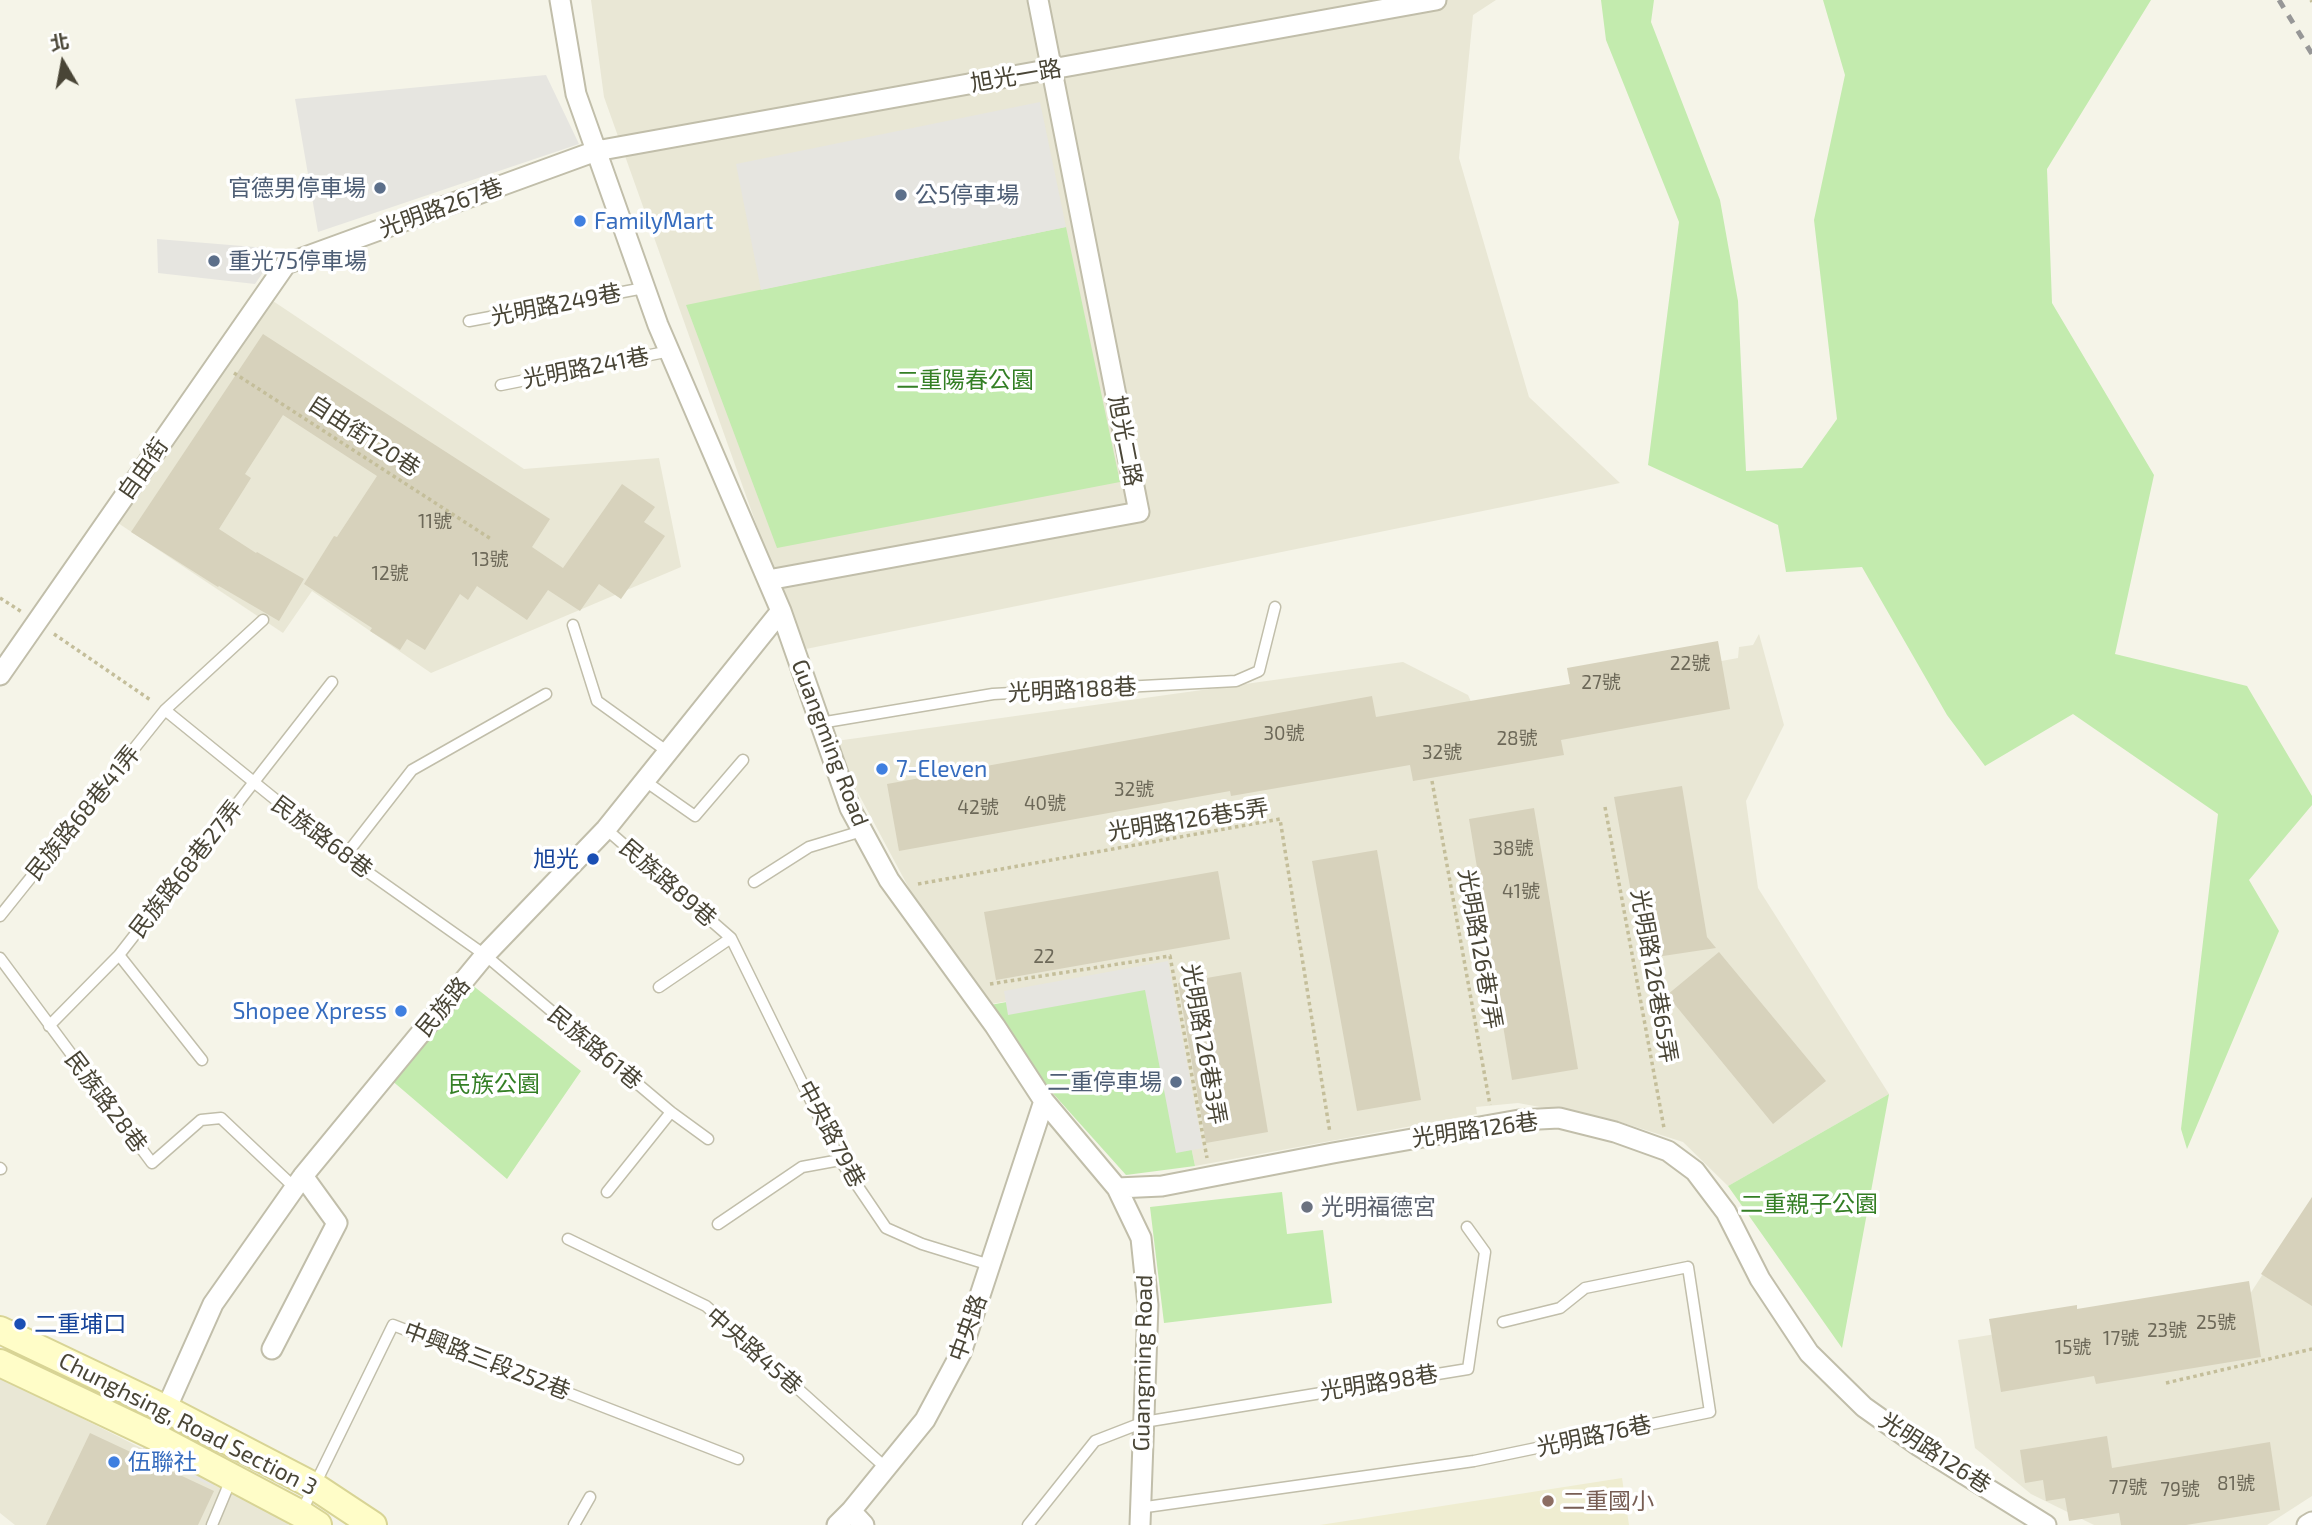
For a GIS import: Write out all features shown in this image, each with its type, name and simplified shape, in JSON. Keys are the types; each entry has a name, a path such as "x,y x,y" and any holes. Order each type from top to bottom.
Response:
{"main road":[{"name":"Chunghsing, Road Section 3","path":"0,1330 166,1409 314,1486 373,1525"},
{"path":"0,1363 154,1436 309,1519"}],"street":[{"name":"Guangming Road","path":"560,0 576,94 644,288 781,611 850,808 895,888 1044,1101 1117,1188 1141,1238 1148,1305 1139,1517"},
{"name":"旭光二路","path":"768,580 1139,512 1038,0"},
{"name":"旭光一路","path":"596,151 1436,0"},
{"name":"光明路267巷","path":"286,264 596,151"},
{"name":"自由街","path":"0,675 286,264"},
{"name":"民族路","path":"154,1436 214,1304 299,1182 485,955 606,829 781,611"},
{"name":"中央路","path":"851,1520 886,1468 925,1420 961,1353 1044,1101"},
{"name":"光明路126巷","path":"1117,1188 1162,1186 1494,1124 1559,1118 1615,1132 1668,1151 1695,1171 1726,1212 1760,1279 1809,1353 1864,1407 1919,1446 2046,1525"},
{"path":"272,1349 337,1223 299,1182"},
{"path":"2307,1525 2312,1522"}],"lane":[{"name":"光明路249巷","path":"469,321 644,288"},
{"name":"光明路241巷","path":"501,385 670,351"},
{"name":"光明路188巷","path":"819,723 993,694 1236,681 1259,671 1275,607"},
{"name":"民族路68巷41弄","path":"0,916 165,710 263,620"},
{"path":"573,625 597,701 669,752"},
{"name":"民族路68巷27弄","path":"49,1026 119,955 332,682"},
{"path":"345,856 412,770 546,694"},
{"name":"民族路68巷","path":"165,710 345,856 485,955"},
{"path":"645,781 695,816 744,760"},
{"name":"民族路89巷","path":"606,829 731,938"},
{"path":"754,882 809,847 862,831"},
{"path":"659,987 731,938"},
{"name":"中央路79巷","path":"731,938 840,1160 886,1228 922,1244 990,1265"},
{"name":"民族路68巷27弄","path":"119,955 202,1060"},
{"name":"民族路61巷","path":"485,955 671,1112 708,1139"},
{"path":"0,958 49,1026"},
{"name":"民族路28巷","path":"49,1026 152,1163 201,1120 221,1118 299,1182"},
{"path":"607,1192 671,1112"},
{"path":"718,1224 802,1167 840,1160"},
{"name":"光明路98巷","path":"1144,1422 1468,1369 1485,1252 1467,1227"},
{"name":"中央路45巷","path":"568,1239 706,1306 886,1468"},
{"name":"光明路76巷","path":"1139,1517 1474,1461 1710,1412 1688,1267 1585,1288 1560,1308 1503,1322"},
{"name":"中興路三段252巷","path":"309,1519 314,1486 393,1325 738,1459"},
{"path":"1028,1525 1095,1441 1144,1422"},
{"path":"212,1525 232,1477"},
{"path":"574,1525 590,1496"}],"path":[{"name":"自由街120巷","path":"217,362 491,540"},
{"path":"37,622 165,710"},
{"name":"光明路126巷7弄","path":"1432,781 1494,1124"},
{"name":"光明路126巷65弄","path":"1605,807 1668,1151"},
{"name":"光明路126巷5弄","path":"895,888 1280,820 1333,1153"},
{"name":"光明路126巷3弄","path":"967,988 1170,956 1210,1177"},
{"path":"2166,1383 2312,1349"}],"shaded area":[{"path":"591,0 1496,0 1473,15 1459,158 1529,397 1620,483 801,650 604,97"},
{"name":"官德男停車場","path":"546,75 579,144 318,232 295,99"},
{"name":"公5停車場","path":"1040,102 1066,227 761,290 736,164"},
{"name":"重光75停車場","path":"157,239 279,249 255,284 158,273"},
{"path":"267,297 524,469 659,458 681,567 431,673 312,591 283,633 115,521"},
{"path":"1759,634 1784,725 1746,801 1758,888 1889,1094 1728,1186 1683,1142 1617,1121 1518,1103 1476,1107 1477,1114 1195,1166 1156,975 980,1006 911,892 857,791 836,741 1403,662 1468,695 1473,706 1738,658 1739,647 1753,645"},
{"name":"二重停車場","path":"1168,961 1203,1148 1176,1153 1145,990 1008,1015 1004,991"},
{"path":"2312,1198 2312,1496 2267,1525 2094,1525 2031,1494 1975,1448 1958,1340 2250,1294"},
{"path":"0,1377 282,1519 289,1525 15,1525 0,1513"},
{"path":"147,1440 220,1475 213,1487 141,1452"},
{"name":"二重國小","path":"1622,1478 1629,1525 1320,1525"}],"green space":[{"path":"1601,0 1654,0 1651,22 1720,200 1738,301 1746,471 1802,468 1837,419 1814,220 1845,75 1823,0 2151,0 2047,169 2052,303 2154,475 2115,654 2247,686 2312,796 2312,805 2249,880 2279,931 2187,1149 2181,1129 2218,814 2073,714 1985,766 1947,715 1862,567 1786,572 1778,525 1648,465 1679,222 1606,40"},
{"name":"二重陽春公園","path":"1066,227 1120,482 777,548 686,305"},
{"path":"1156,975 1195,1166 1126,1175 1049,1089 990,1005"},
{"name":"民族公園","path":"462,977 581,1071 507,1179 383,1073"},
{"name":"二重親子公園","path":"1889,1094 1842,1348 1728,1186"},
{"path":"1282,1192 1287,1234 1323,1230 1332,1303 1164,1323 1150,1207"}],"building":[{"path":"263,334 550,519 532,547 563,568 622,484 655,507 644,522 665,536 621,599 599,584 580,611 548,590 527,620 477,586 468,600 460,594 425,650 407,639 400,650 370,631 372,628 304,584 377,476 283,415 245,474 251,478 219,529 304,579 279,621 218,587 131,532"},
{"path":"1718,641 1730,709 1561,740 1564,755 1413,781 1410,765 1231,796 1230,791 899,851 887,784 1372,696 1376,717 1570,684 1567,668"},
{"path":"1682,786 1707,937 1716,948 1643,959 1614,797"},
{"path":"1534,808 1578,1069 1512,1080 1469,819"},
{"path":"1377,850 1421,1100 1357,1111 1312,861"},
{"path":"1218,871 1230,939 996,980 984,912"},
{"path":"1719,952 1826,1081 1773,1124 1667,995"},
{"path":"1241,972 1268,1132 1206,1143 1178,983"},
{"path":"2312,1197 2312,1306 2261,1274"},
{"path":"2249,1281 2261,1357 2096,1384 2094,1376 2001,1392 1989,1319 2077,1305 2077,1309"},
{"name":"伍聯社","path":"90,1433 214,1491 198,1525 46,1525"},
{"path":"2107,1436 2112,1468 2270,1442 2280,1510 2186,1525 2121,1525 2119,1513 2069,1521 2065,1498 2046,1501 2043,1480 2025,1483 2020,1450"}],"railway":[{"path":"2279,0 2312,54"}],"place":[{"name":"官德男停車場","path":"380,188"},
{"name":"公5停車場","path":"901,195"},
{"name":"FamilyMart","path":"580,221"},
{"name":"重光75停車場","path":"214,261"},
{"name":"7-Eleven","path":"882,769"},
{"name":"旭光","path":"593,859"},
{"name":"Shopee Xpress","path":"401,1011"},
{"name":"二重停車場","path":"1176,1082"},
{"name":"光明福德宮","path":"1307,1207"},
{"name":"二重埔口","path":"20,1324"},
{"name":"伍聯社","path":"114,1462"},
{"name":"二重國小","path":"1548,1501"}]}
